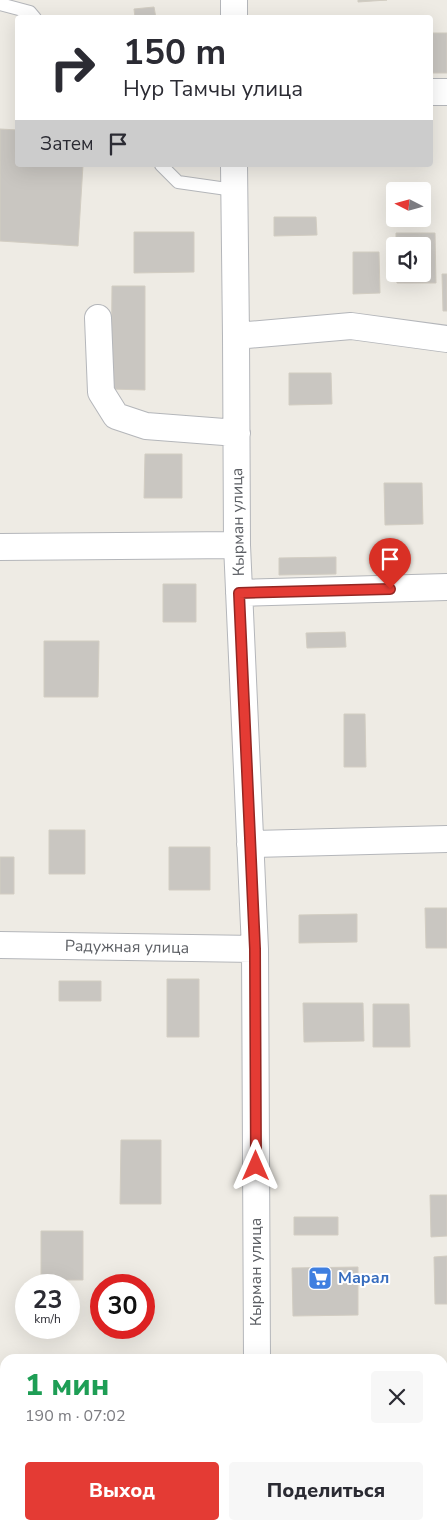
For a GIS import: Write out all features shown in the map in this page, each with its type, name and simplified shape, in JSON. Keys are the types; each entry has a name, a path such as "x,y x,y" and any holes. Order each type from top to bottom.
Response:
{"street":[{"path":"234,0 234,15"},
{"path":"433,92 447,92"},
{"name":"Кырман улица","path":"234,177 237,433 236,545 255,949 256,1354"},
{"path":"98,318 101,392 116,416 146,426 237,433"},
{"path":"236,336 351,326 447,339"},
{"path":"0,547 236,545"},
{"path":"239,593 447,587"},
{"path":"250,844 447,839"},
{"name":"Радужная улица","path":"0,945 255,949"}],"lane":[{"path":"0,4 30,12 32,15"},
{"path":"163,167 178,182 234,177"}],"building":[{"path":"358,0 387,0 358,2"},
{"path":"154,7 155,15 135,15 134,9"},
{"path":"433,33 447,33 447,73 433,73"},
{"path":"0,129 15,130 15,167 83,167 78,246 0,241"},
{"path":"274,217 316,217 317,235 274,236"},
{"path":"134,232 194,232 194,272 134,273"},
{"path":"396,233 435,233 436,283 397,283 431,282 431,237 396,237"},
{"path":"353,252 379,252 380,293 353,294"},
{"path":"442,274 447,274 447,311 443,311"},
{"path":"112,286 145,286 145,390 111,389"},
{"path":"289,373 331,373 332,404 289,405"},
{"path":"145,454 182,454 182,498 144,498"},
{"path":"384,483 422,483 423,524 385,525"},
{"path":"336,557 336,574 279,575 279,558"},
{"path":"163,584 196,584 196,622 163,622"},
{"path":"345,632 346,647 307,648 306,633"},
{"path":"44,641 99,641 98,697 44,697"},
{"path":"344,714 365,714 366,767 344,767"},
{"path":"49,830 85,830 85,874 49,874"},
{"path":"169,847 210,847 210,890 169,890"},
{"path":"0,857 14,857 14,894 0,894"},
{"path":"425,908 447,908 447,948 426,948"},
{"path":"357,914 357,942 299,943 299,915"},
{"path":"167,979 199,979 199,1037 167,1037"},
{"path":"59,981 101,981 101,1001 59,1001"},
{"path":"303,1003 363,1003 364,1041 304,1042"},
{"path":"373,1004 409,1004 410,1047 373,1047"},
{"path":"121,1140 161,1140 161,1204 120,1204"},
{"path":"430,1195 447,1195 447,1236 431,1237"},
{"path":"294,1217 338,1217 338,1235 294,1235"},
{"path":"41,1231 83,1231 83,1280 80,1280 80,1274 41,1274"},
{"path":"447,1256 447,1304 435,1304 434,1257"},
{"path":"358,1267 358,1315 293,1316 292,1268"}],"place":[{"name":"Марал","path":"320,1278"}],"route":[{"path":"256,1166 255,949 239,593 390,589"}]}
